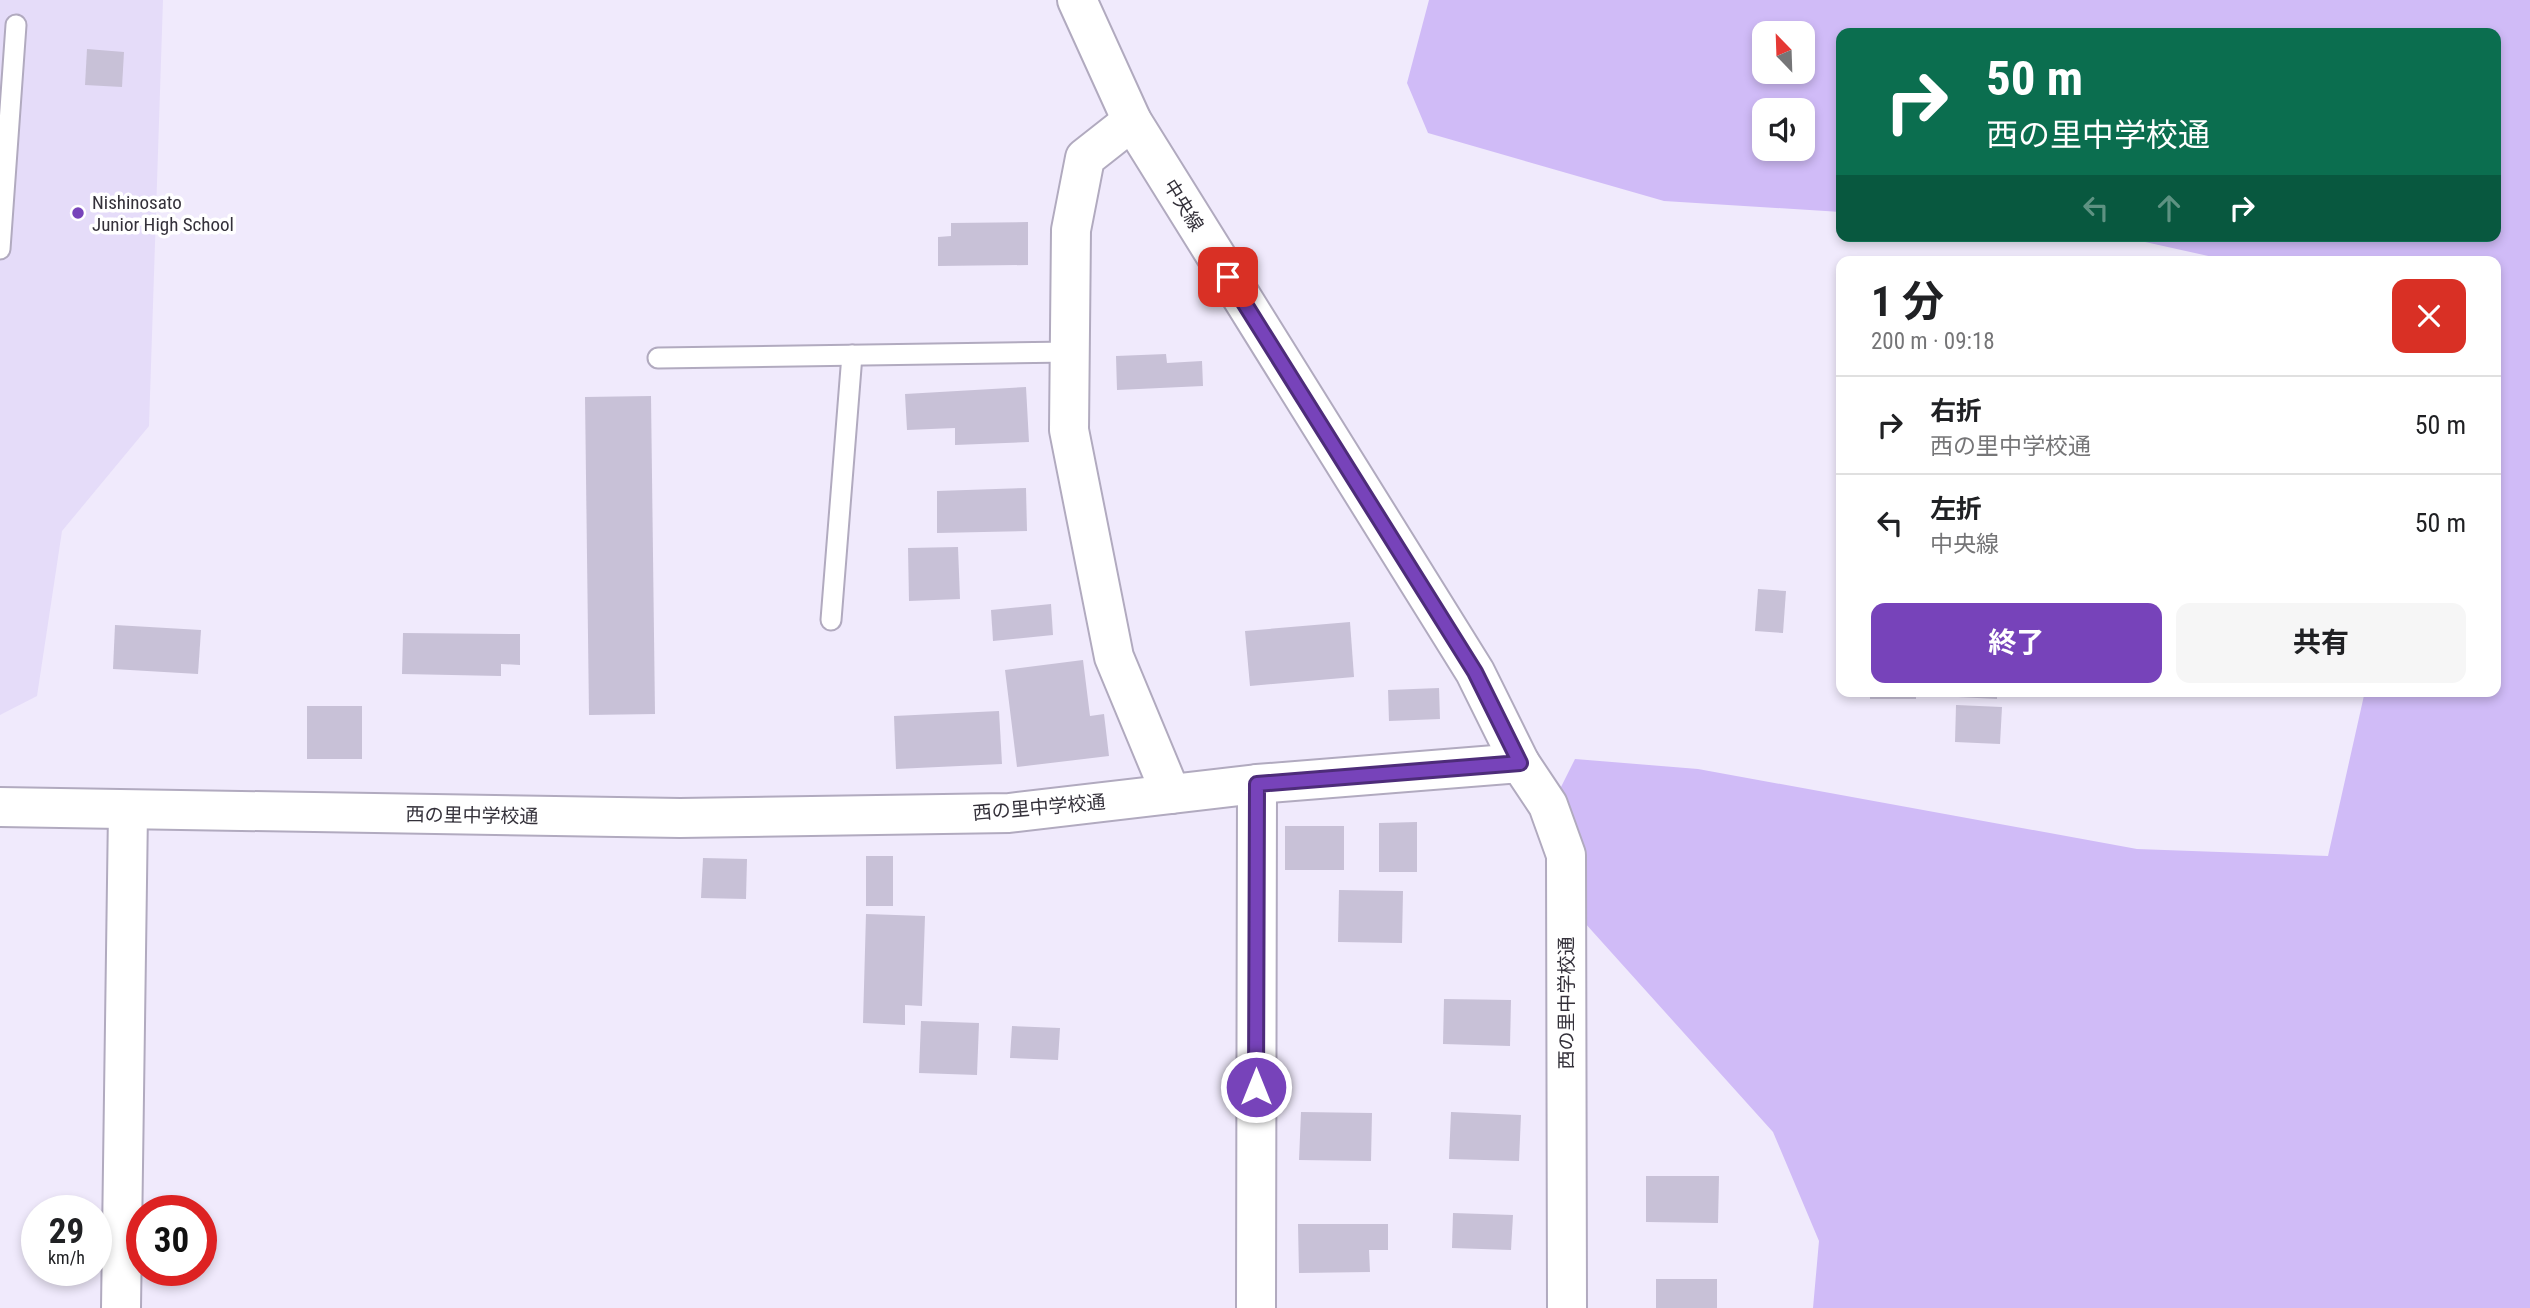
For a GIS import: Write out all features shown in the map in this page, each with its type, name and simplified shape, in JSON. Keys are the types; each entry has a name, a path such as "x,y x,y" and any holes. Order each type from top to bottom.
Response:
{"street":[{"name":"中央線","path":"1077,0 1132,121 1475,672 1520,763"},
{"path":"1132,121 1085,158 1071,230 1069,430 1114,657 1171,794"},
{"name":"西の里中学校通","path":"0,807 680,818 982,813 1257,784 1520,763 1548,805 1566,855 1567,1308"},
{"path":"1256,1308 1257,784"},
{"path":"121,1308 128,811"}],"lane":[{"path":"0,249 16,25"},
{"path":"658,358 1070,352"},
{"path":"831,620 852,355"}],"shaded area":[{"name":"Nishinosato Junior High School","path":"0,0 163,0 149,426 62,531 37,696 0,715"},
{"path":"1429,0 2530,0 2530,1308 1813,1308 1819,1241 1773,1132 1548,882 1541,827 1575,759 1698,769 2137,849 2328,856 2364,697 2501,697 2501,256 2208,256 2145,242 2501,242 2501,28 1836,28 1836,212 1664,201 1428,133 1407,83"}],"building":[{"path":"87,49 124,52 122,87 85,85"},
{"path":"1028,222 1028,265 938,266 938,237 951,236 951,223"},
{"path":"1166,354 1167,363 1202,361 1203,386 1117,390 1116,356"},
{"path":"1026,387 1029,442 955,445 955,428 907,430 905,394"},
{"path":"651,396 655,714 589,715 585,397"},
{"path":"1026,488 1027,531 937,533 937,491"},
{"path":"958,547 960,599 909,601 908,548"},
{"path":"1758,589 1786,591 1783,633 1755,631"},
{"path":"1051,604 1053,635 993,641 991,610"},
{"path":"1350,622 1354,677 1250,686 1245,631"},
{"path":"115,625 201,630 198,674 113,669"},
{"path":"403,633 520,634 520,665 501,664 501,676 402,674"},
{"path":"1083,660 1090,716 1104,714 1109,756 1017,767 1005,670"},
{"path":"1439,688 1440,719 1389,721 1388,690"},
{"path":"1870,697 1916,697 1916,699"},
{"path":"1958,697 1997,697 1997,699"},
{"path":"1956,705 2002,707 2000,744 1955,742"},
{"path":"307,706 362,706 362,759 307,759"},
{"path":"999,711 1002,764 896,769 894,716"},
{"path":"1417,822 1417,872 1379,872 1379,823"},
{"path":"1285,826 1344,826 1344,870 1285,870"},
{"path":"866,856 893,856 893,906 866,906"},
{"path":"703,858 747,859 746,899 701,898"},
{"path":"1339,890 1403,891 1402,943 1338,942"},
{"path":"866,914 925,916 922,1006 905,1005 905,1025 863,1023"},
{"path":"1444,999 1511,1000 1510,1046 1443,1044"},
{"path":"921,1021 979,1023 977,1075 919,1073"},
{"path":"1012,1026 1060,1028 1058,1060 1010,1058"},
{"path":"1301,1112 1372,1113 1371,1161 1299,1160"},
{"path":"1451,1112 1521,1115 1519,1161 1449,1159"},
{"path":"1646,1176 1719,1176 1718,1223 1646,1222"},
{"path":"1453,1213 1513,1215 1511,1250 1452,1248"},
{"path":"1298,1224 1388,1224 1388,1250 1369,1250 1370,1272 1299,1273"},
{"path":"1656,1279 1717,1279 1717,1308 1656,1308"}],"place":[{"name":"Nishinosato Junior High School","path":"78,213"}],"route":[{"path":"1228,277 1475,672 1520,763 1257,784 1256,1087"}]}
